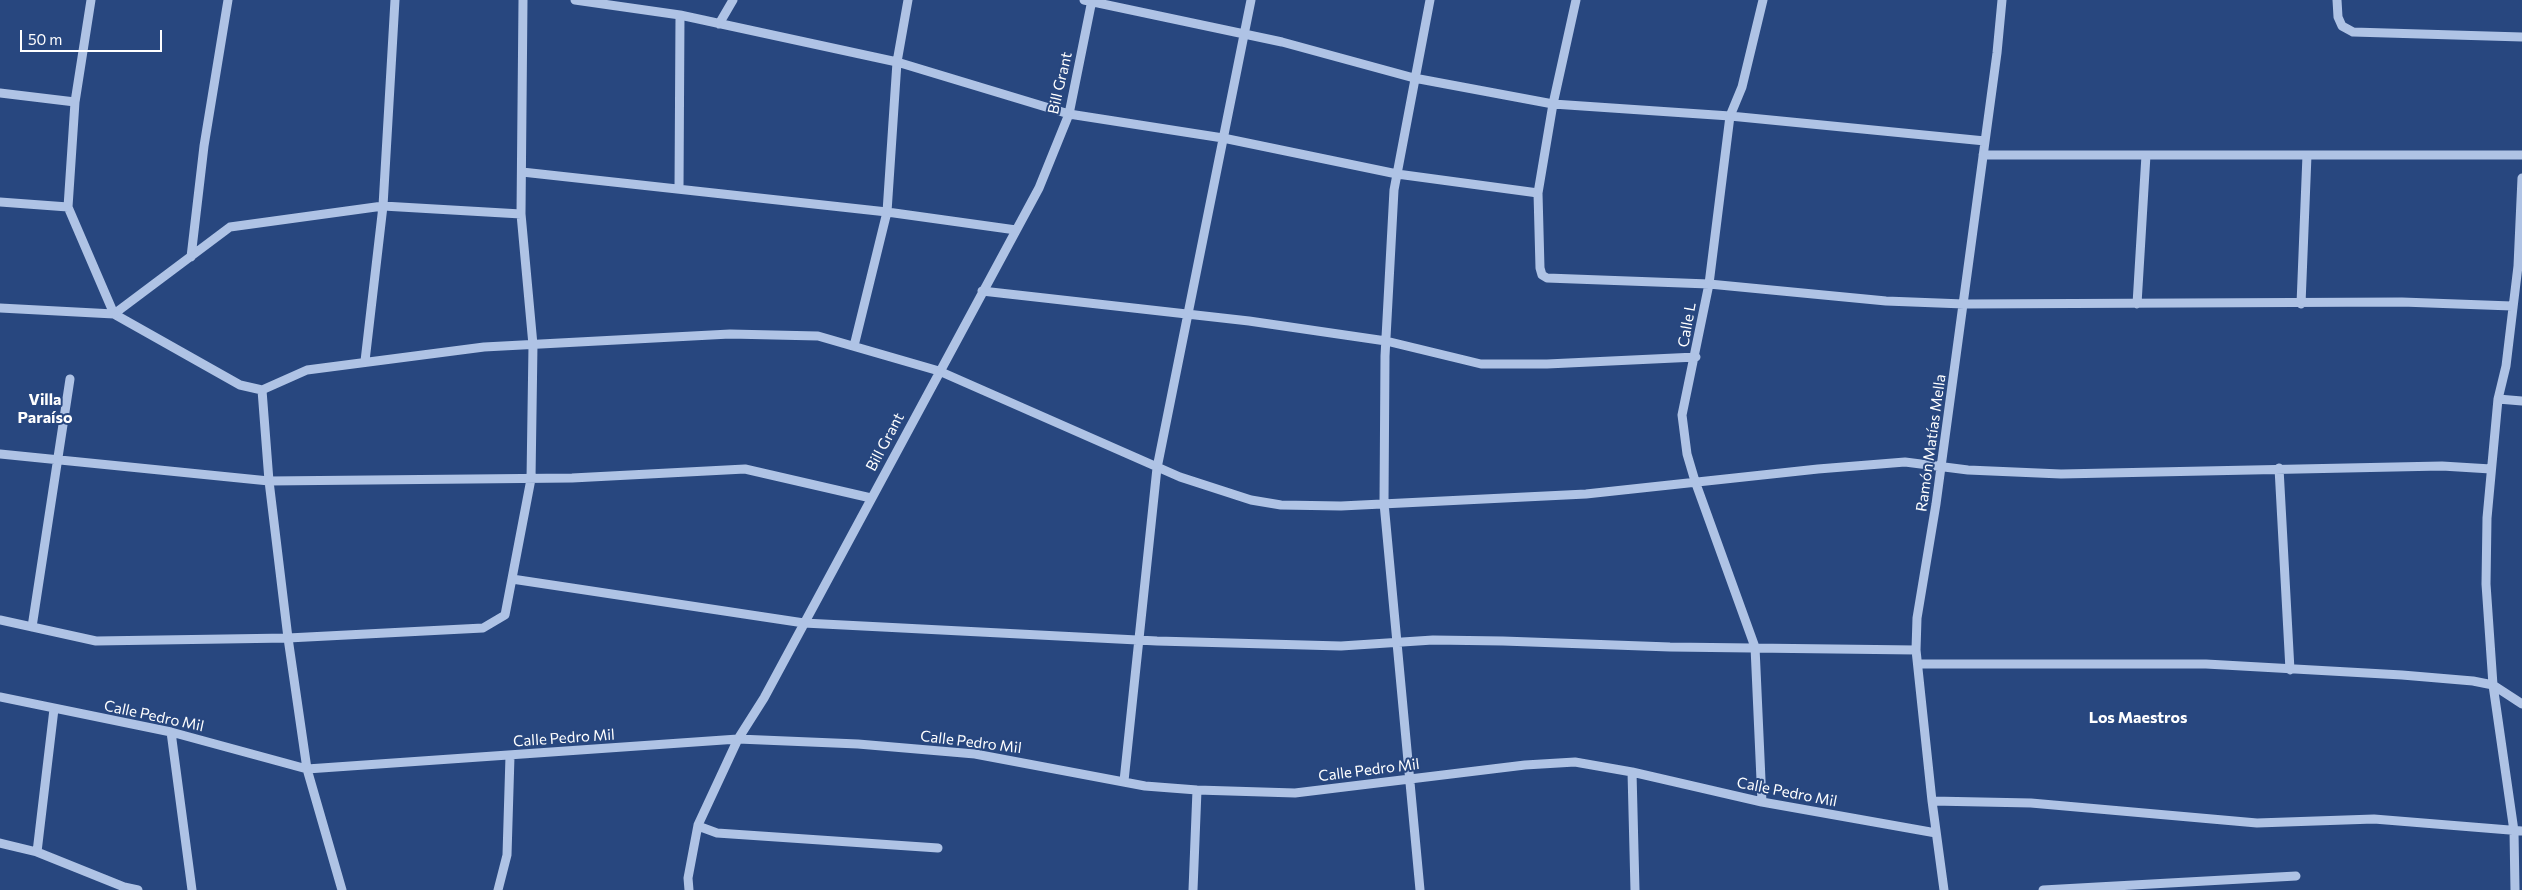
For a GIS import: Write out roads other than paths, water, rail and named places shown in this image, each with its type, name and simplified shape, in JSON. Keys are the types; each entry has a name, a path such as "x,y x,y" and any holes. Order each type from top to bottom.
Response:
{"street":[{"path":"91,0 75,102 68,207 114,314"},
{"path":"190,257 204,146 228,0"},
{"path":"365,360 383,206 395,0"},
{"path":"0,620 96,641 288,638 483,628 505,615 531,479 533,345 521,214 523,0"},
{"path":"575,0 680,15 897,62 1069,114 1223,138 1397,174 1538,193"},
{"path":"719,24 733,0"},
{"path":"854,346 887,212 897,62 908,0"},
{"path":"1124,781 1156,468 1251,0"},
{"path":"1420,890 1384,504 1386,341 1397,174 1430,0"},
{"path":"1576,0 1538,193 1540,268 1542,275 1547,278 1709,284 1886,301 1964,304 2301,304 2402,302 2512,306"},
{"name":"Calle L","path":"1762,802 1755,647 1695,482 1687,454 1682,415 1696,357 1709,284 1730,116 1742,87 1763,0"},
{"name":"Ramón Matías Mella","path":"1944,890 1932,801 1916,650 1918,618 1942,466 2002,0"},
{"path":"2338,0 2338,16 2342,26 2353,32 2522,37"},
{"path":"1089,1 1282,42 1414,78 1554,104 1730,116 1985,141"},
{"name":"Bill Grant","path":"689,890 688,878 698,826 738,739 764,698 1039,188 1069,114 1089,1"},
{"path":"678,189 680,15"},
{"path":"0,93 75,102"},
{"path":"1983,155 2522,155"},
{"path":"2137,304 2146,155"},
{"path":"2301,304 2307,155"},
{"path":"522,172 887,212 1016,230"},
{"path":"2515,890 2518,831 2493,685 2486,584 2487,518 2491,469 2498,399 2506,366 2518,266 2522,178"},
{"path":"0,202 68,207"},
{"path":"114,314 230,227 383,206 521,214"},
{"path":"982,291 1187,314 1386,341 1481,364 1547,364 1696,357"},
{"path":"0,308 114,314 240,385 262,390 307,370 365,360 484,347 730,334 818,336 939,371 1156,468 1251,500 1281,505 1341,506 1586,494 1905,462 1968,470 2061,474 2442,466 2491,469"},
{"path":"32,627 70,379"},
{"path":"262,390 270,482 288,638 307,769 342,890"},
{"path":"2498,399 2522,401"},
{"path":"0,454 270,482 531,479 745,469 871,498"},
{"path":"2279,468 2290,670"},
{"path":"512,579 804,623 1341,646 1397,642 1503,641 1586,645 1916,650"},
{"path":"1918,664 2206,664 2454,678 2493,685 2522,704"},
{"name":"Calle Pedro Mil","path":"0,697 170,732 307,769 738,739 858,744 975,754 1145,786 1198,790 1295,793 1575,762 1632,772 1762,802 1936,833"},
{"path":"37,852 54,709"},
{"path":"170,732 192,890"},
{"path":"498,890 507,855 510,756"},
{"path":"1632,772 1635,890"},
{"path":"1193,890 1198,790"},
{"path":"1932,801 2031,804 2257,823 2374,819 2518,831"},
{"path":"698,826 717,833 938,848"},
{"path":"0,842 37,852 124,887 138,890"},
{"path":"2043,890 2296,876"}],"district":[{"name":"Villa Paraíso","path":"45,409"},
{"name":"Los Maestros","path":"2138,718"}]}
